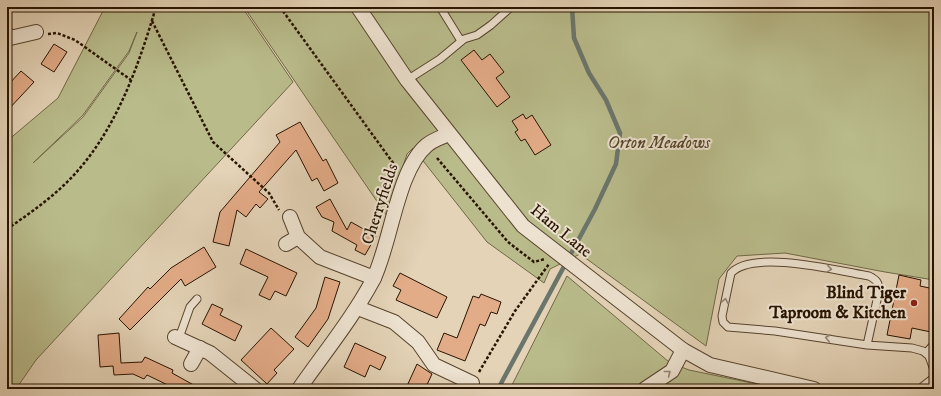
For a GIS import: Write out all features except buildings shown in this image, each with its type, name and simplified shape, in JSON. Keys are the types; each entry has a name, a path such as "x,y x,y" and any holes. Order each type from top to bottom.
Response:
{"street":[{"name":"Ham Lane","path":"358,7 407,80 523,226 684,350 710,365 814,389"},
{"path":"8,39 36,32"},
{"name":"Cherryfields","path":"299,389 329,345 358,308 374,278 412,163 427,145 449,134"},
{"path":"290,217 298,237 320,257 374,278"},
{"path":"286,244 298,237"},
{"path":"358,308 394,322 418,342 434,365 472,383"},
{"path":"177,337 210,353 255,389"},
{"path":"191,364 200,348"},
{"path":"645,389 672,371 684,350"},
{"path":"925,389 934,382"}],"lane":[{"path":"440,7 461,41"},
{"path":"407,80 440,59 461,41 477,35 511,7"},
{"path":"867,345 879,291 879,284 876,279 870,276 773,261 743,264 731,273 722,316 723,322 728,327 791,333 867,345 912,348 926,353 929,356 934,370"},
{"path":"177,337 190,307 197,299"},
{"path":"926,353 934,344"}],"path":[{"path":"7,229 63,186 90,156 107,131 131,80 156,7"},
{"path":"280,7 406,181"},
{"path":"152,21 213,142 269,193 284,217 290,217"},
{"path":"36,32 42,34 57,33 75,40 131,80"},
{"path":"437,158 508,242 534,262 547,258"},
{"path":"7,217 13,225"},
{"path":"472,383 515,311 550,263"}],"green space":[{"path":"105,7 242,7 293,82 36,360 16,389 7,389 7,141 58,98","holes":["137,32 129,53 83,117 33,163 83,115 129,51"]},
{"name":"Orton Meadows","path":"244,7 934,7 934,280 785,253 737,256 719,279 706,346 580,254 550,269 544,283 487,242 413,148 407,154 387,216"},
{"path":"567,276 669,362 689,370 781,389 510,389"}],"waterway":[{"path":"498,389 595,209 616,164 620,133 606,100 589,73 574,38 572,7"}],"place":[{"name":"Blind Tiger Taproom & Kitchen","path":"914,303"}]}
